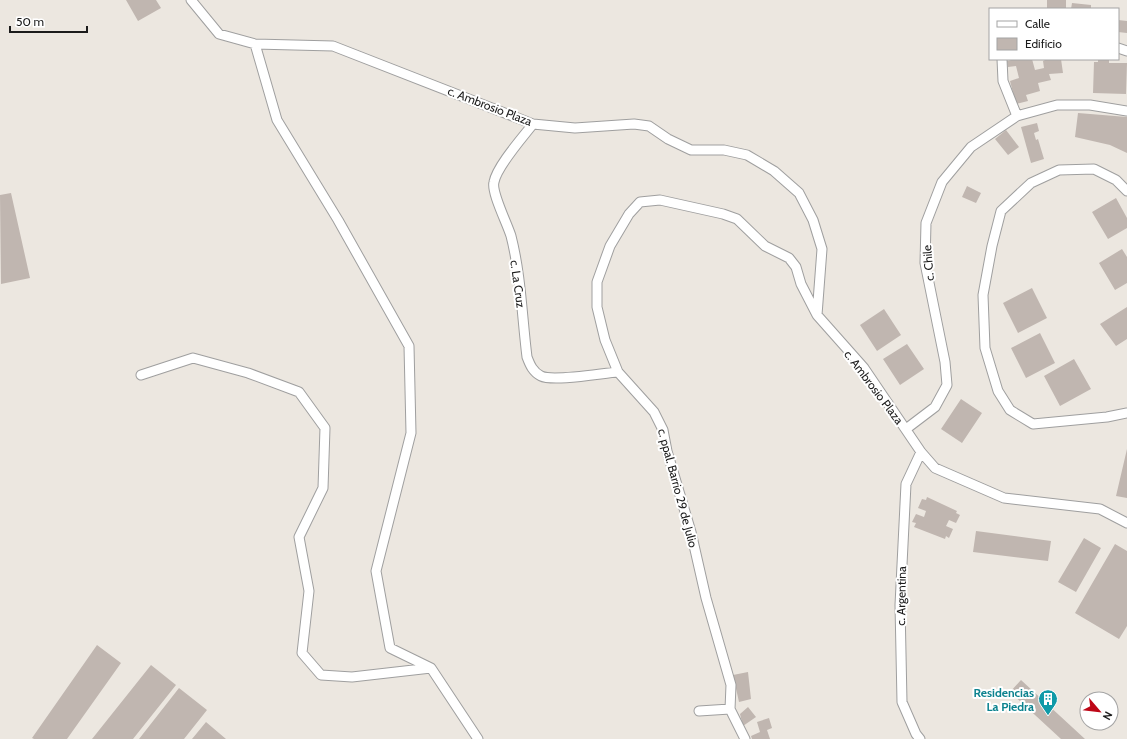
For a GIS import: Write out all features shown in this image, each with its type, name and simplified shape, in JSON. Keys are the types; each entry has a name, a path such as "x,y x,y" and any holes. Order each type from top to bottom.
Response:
{"street":[{"name":"c. Ambrosio Plaza","path":"191,0 219,34 255,44 333,46 533,124 575,128 634,124 649,126 668,139 691,150 724,150 748,155 774,171 799,193 813,220 822,249 817,315 864,368 921,452 935,468 1004,498 1100,509 1127,523"},
{"path":"255,44 277,120 338,220 409,346 411,433 376,571 390,648 431,668 478,739"},
{"path":"1002,60 1003,81 1017,116"},
{"name":"c. Chile","path":"906,429 935,406 947,385 945,362 925,263 926,223 942,182 970,147 1017,116 1057,105 1090,105 1127,111"},
{"name":"c. La Cruz","path":"533,124 509,155 494,181 494,191 504,213 511,238 519,284 527,357 531,368 542,376 565,377 618,372"},
{"path":"1127,191 1116,180 1094,169 1059,170 1031,183 1001,211 992,246 983,295 985,348 998,391 1010,410 1033,424 1107,417 1127,413"},
{"name":"c. ppal. Barrio 29 de Julio","path":"745,739 730,709 731,685 706,598 691,532 667,451 663,430 654,412 618,372 606,340 597,307 597,282 610,246 629,214 640,202 660,200 724,214 737,219 765,246 789,258 796,268 801,284 817,315"},
{"path":"141,375 193,358 248,373 299,392 325,428 323,488 299,537 309,591 302,653 321,675 352,677 431,668"},
{"name":"c. Argentina","path":"920,739 916,734 902,702 900,605 906,484 921,452"},
{"path":"699,711 730,709"}],"building":[{"path":"126,0 156,0 161,8 138,21"},
{"path":"1047,0 1066,0 1066,8 1047,8"},
{"path":"1072,3 1091,5 1091,8 1071,8"},
{"path":"1119,20 1127,21 1127,33 1119,32"},
{"path":"1032,60 1035,70 1044,68 1043,61 1045,60 1061,60 1063,73 1049,74 1051,80 1038,83 1040,91 1026,95 1028,101 1016,104 1010,81 1019,78 1016,66 1008,67 1007,61"},
{"path":"1098,60 1109,60 1109,63 1127,63 1126,94 1093,93 1094,62 1098,62"},
{"path":"1078,113 1127,117 1127,153 1110,145 1075,137"},
{"path":"1037,123 1039,131 1034,133 1036,140 1038,139 1044,159 1031,163 1021,127"},
{"path":"1006,130 1019,147 1008,155 995,139"},
{"path":"967,186 981,193 976,203 962,197"},
{"path":"11,193 30,278 1,284 0,195"},
{"path":"1116,198 1127,218 1127,228 1108,239 1092,212"},
{"path":"1122,249 1127,257 1127,283 1115,290 1099,263"},
{"path":"1032,288 1047,318 1018,333 1003,303"},
{"path":"1127,307 1127,339 1116,346 1100,324"},
{"path":"884,309 901,335 877,351 860,325"},
{"path":"1040,333 1055,363 1026,378 1011,348"},
{"path":"907,344 924,369 900,385 883,359"},
{"path":"1074,359 1091,389 1060,406 1044,376"},
{"path":"961,399 982,413 962,443 941,429"},
{"path":"1127,449 1127,498 1116,496"},
{"path":"927,497 957,511 956,513 960,515 956,523 949,520 946,526 953,529 949,538 946,536 945,539 914,527 916,523 912,522 916,514 924,517 926,511 918,508 922,499 926,500"},
{"path":"976,531 1051,541 1048,561 973,552"},
{"path":"1084,538 1101,548 1076,592 1058,582"},
{"path":"1115,544 1127,551 1127,626 1119,639 1075,613"},
{"path":"97,645 121,663 67,739 32,738"},
{"path":"151,665 176,685 133,739 92,739"},
{"path":"748,672 751,699 739,702 733,675"},
{"name":"Residencias La Piedra","path":"1021,680 1085,739 1061,739 1010,692"},
{"path":"179,688 207,710 184,739 139,739"},
{"path":"748,707 756,717 743,726 740,714"},
{"path":"769,718 772,728 767,730 770,739 752,739 751,736 760,732 757,722"},
{"path":"206,722 226,739 192,739"}],"place":[{"name":"Residencias La Piedra","path":"1048,716"}]}
